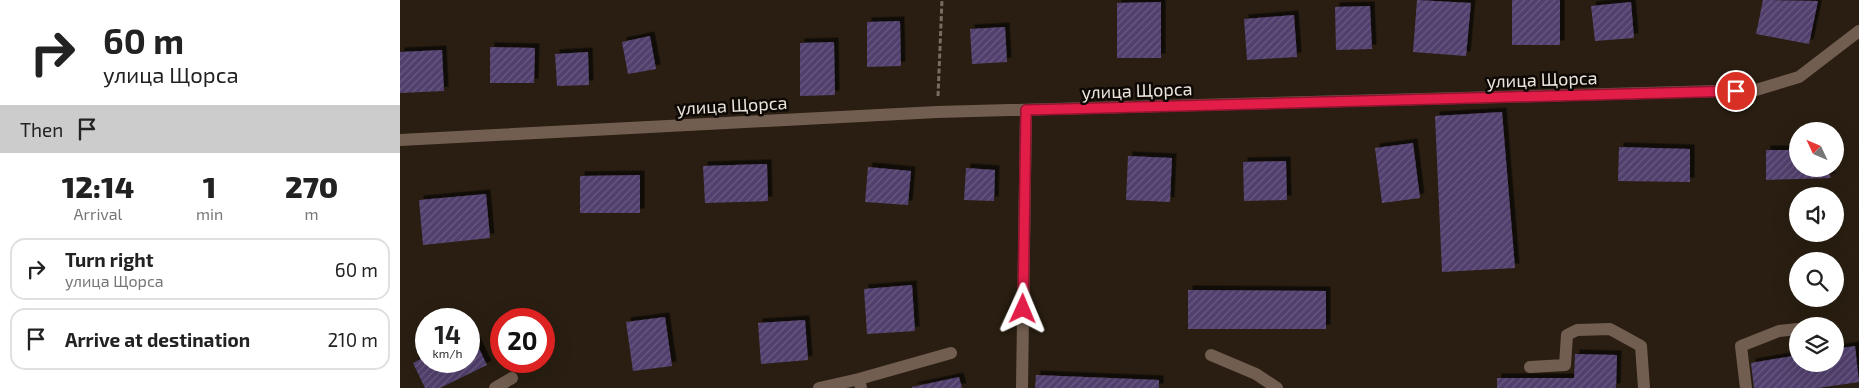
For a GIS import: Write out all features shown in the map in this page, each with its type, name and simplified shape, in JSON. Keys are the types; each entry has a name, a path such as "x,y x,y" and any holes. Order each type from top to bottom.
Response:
{"street":[{"name":"улица Щорса","path":"400,140 937,112 1756,90 1799,77 1859,32"},
{"path":"1022,388 1026,110"},
{"path":"1530,367 1566,365 1567,335 1577,330 1610,330 1641,346 1644,388"},
{"path":"1746,388 1741,346 1780,331 1789,330"},
{"path":"819,388 860,383 951,353"},
{"path":"1211,355 1256,374 1277,388"},
{"path":"495,388 512,378"}],"path":[{"path":"937,112 942,0"}],"building":[{"path":"1417,0 1471,3 1466,56 1413,52"},
{"path":"1512,0 1560,0 1560,45 1512,45"},
{"path":"1763,0 1818,1 1809,44 1756,34"},
{"path":"1161,2 1161,58 1117,58 1117,3"},
{"path":"1631,2 1634,38 1595,41 1591,6"},
{"path":"1370,6 1372,49 1336,50 1335,7"},
{"path":"1294,15 1297,57 1247,60 1244,19"},
{"path":"900,21 901,66 867,67 867,22"},
{"path":"1005,27 1007,62 972,64 970,29"},
{"path":"650,36 656,69 628,74 622,42"},
{"path":"834,42 835,95 800,96 800,43"},
{"path":"490,47 535,48 534,83 490,83"},
{"path":"442,50 444,91 400,93 400,52"},
{"path":"588,52 589,85 557,86 555,54"},
{"path":"1502,112 1515,268 1442,272 1435,116"},
{"path":"1413,143 1420,198 1382,203 1375,148"},
{"path":"1619,147 1690,149 1690,182 1618,181"},
{"path":"1766,150 1789,150 1789,178 1831,178 1766,180"},
{"path":"1128,156 1172,158 1170,202 1126,200"},
{"path":"1286,161 1287,200 1244,201 1243,162"},
{"path":"767,164 768,201 705,203 703,166"},
{"path":"868,167 911,171 908,205 865,202"},
{"path":"966,168 995,170 994,201 964,200"},
{"path":"640,175 640,213 580,213 580,176"},
{"path":"486,194 490,238 423,245 419,200"},
{"path":"912,285 915,331 867,334 864,289"},
{"path":"1188,290 1326,291 1326,329 1188,329"},
{"path":"665,317 672,366 633,371 626,322"},
{"path":"805,320 808,360 761,364 758,323"},
{"path":"1855,346 1859,382 1818,388 1754,388 1751,363 1789,357 1789,372 1844,372 1844,348"},
{"path":"480,351 487,365 480,368"},
{"path":"1575,354 1617,355 1616,388 1497,388 1497,378 1574,378"},
{"path":"418,373 471,373 440,388 425,388"},
{"path":"1036,375 1159,380 1159,388 1035,388"},
{"path":"959,377 962,388 912,388 912,387"}],"route":[{"path":"1023,309 1026,110 1736,91"}]}
